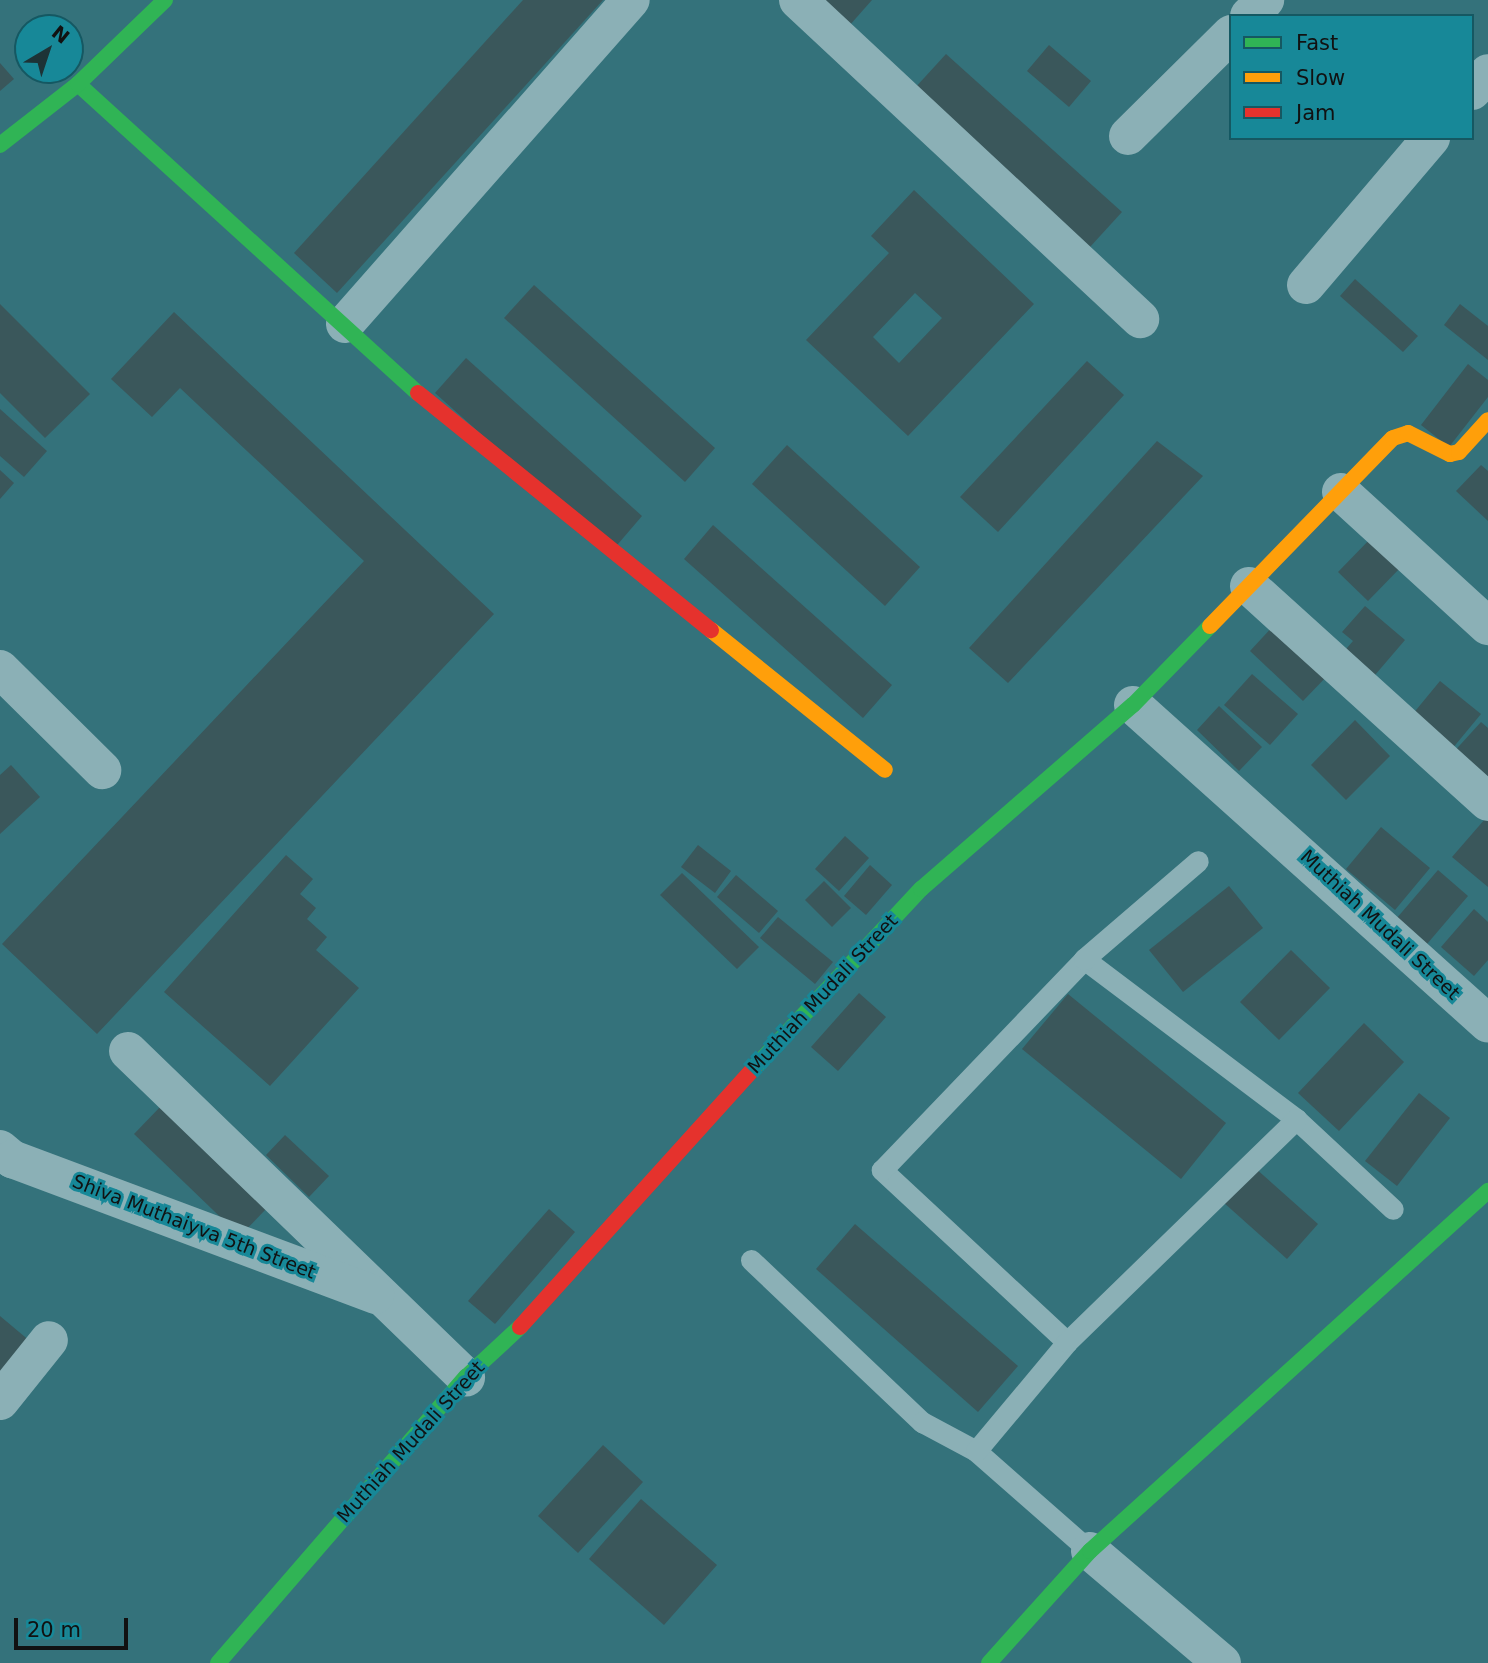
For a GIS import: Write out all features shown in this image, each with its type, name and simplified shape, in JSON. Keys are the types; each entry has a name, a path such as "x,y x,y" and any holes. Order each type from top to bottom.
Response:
{"street":[{"path":"84,78 165,0"},
{"path":"345,324 631,0"},
{"path":"798,0 1140,319"},
{"path":"1251,14 1265,0"},
{"path":"1128,136 1229,36"},
{"path":"1474,89 1488,73"},
{"path":"0,145 78,84 345,324 439,413 885,770"},
{"path":"1306,285 1429,140"},
{"path":"1133,705 1399,433 1418,437 1440,452 1459,452 1488,420"},
{"path":"1341,492 1488,626"},
{"path":"1249,586 1488,802"},
{"path":"0,669 102,770"},
{"name":"Muthiah Mudali Street","path":"218,1663 466,1377 537,1311 725,1099 921,889 1133,705 1488,1024"},
{"path":"128,1051 466,1377"},
{"name":"Shiva Muthaiyva 5th Street","path":"0,1149 12,1159 390,1301"},
{"path":"989,1663 1090,1551 1488,1191"},
{"path":"0,1401 50,1340"},
{"path":"1090,1551 1222,1663"}],"lane":[{"path":"1067,1342 882,1170 1084,959 1198,861"},
{"path":"1084,959 1296,1118 1394,1209"},
{"path":"976,1451 1067,1342 1296,1118"},
{"path":"751,1261 922,1422 976,1451 1090,1551"}],"building":[{"path":"523,0 603,0 337,293 294,253"},
{"path":"820,0 872,0 849,26"},
{"path":"1049,45 1091,81 1069,107 1027,71"},
{"path":"946,54 1122,212 1090,247 914,89"},
{"path":"0,63 14,79 0,91"},
{"path":"914,190 1034,304 908,436 806,340 889,253 871,236","holes":["915,293 942,318 899,363 873,337"]},
{"path":"1355,279 1418,336 1403,352 1340,296"},
{"path":"534,285 715,448 685,482 504,318"},
{"path":"0,304 90,394 45,438 0,393"},
{"path":"1460,304 1488,326 1488,360 1444,325"},
{"path":"174,312 494,614 97,1034 2,944 364,561 180,388 152,417 111,379"},
{"path":"466,358 642,516 612,551 435,393"},
{"path":"1087,361 1124,395 998,532 960,497"},
{"path":"1468,364 1488,380 1488,397 1449,447 1421,425"},
{"path":"0,409 47,451 24,477 0,456"},
{"path":"1157,441 1203,476 1008,683 969,648"},
{"path":"787,445 920,567 885,606 752,484"},
{"path":"1481,465 1488,471 1488,521 1456,491"},
{"path":"0,470 14,483 0,499"},
{"path":"713,525 892,685 863,718 684,559"},
{"path":"1374,535 1404,564 1368,601 1338,572"},
{"path":"1365,606 1405,640 1369,682 1340,656 1353,641 1342,632"},
{"path":"1276,623 1329,674 1303,701 1250,651"},
{"path":"1252,674 1298,714 1270,745 1224,705"},
{"path":"1440,681 1481,714 1447,755 1407,721"},
{"path":"1219,706 1262,747 1239,771 1197,730"},
{"path":"1355,720 1390,756 1346,800 1311,765"},
{"path":"1481,722 1488,728 1488,783 1450,756"},
{"path":"11,765 40,797 0,834 0,775"},
{"path":"1485,819 1488,821 1488,887 1452,857"},
{"path":"1381,827 1430,868 1395,910 1346,869"},
{"path":"845,836 869,858 839,891 815,869"},
{"path":"698,845 731,871 715,893 681,867"},
{"path":"286,855 313,879 300,894 316,908 307,919 327,937 316,950 359,988 270,1086 164,992"},
{"path":"870,865 892,885 866,915 844,896"},
{"path":"1438,870 1468,896 1427,944 1396,919"},
{"path":"682,873 759,947 737,969 660,895"},
{"path":"736,875 778,911 759,933 717,897"},
{"path":"824,881 851,908 832,927 805,900"},
{"path":"1229,886 1263,928 1183,992 1149,950"},
{"path":"1474,909 1488,922 1488,960 1474,976 1441,947"},
{"path":"778,917 833,962 815,984 760,938"},
{"path":"1291,950 1330,988 1279,1040 1240,1002"},
{"path":"859,993 886,1017 838,1071 811,1047"},
{"path":"1068,994 1226,1123 1181,1179 1022,1049"},
{"path":"1364,1023 1404,1062 1339,1131 1298,1093"},
{"path":"1419,1093 1450,1118 1397,1186 1365,1161"},
{"path":"162,1105 268,1207 240,1236 134,1134"},
{"path":"285,1135 329,1176 309,1197 266,1155"},
{"path":"1254,1167 1318,1224 1287,1259 1223,1202"},
{"path":"549,1209 575,1232 495,1324 468,1301"},
{"path":"855,1224 1018,1366 978,1412 816,1269"},
{"path":"0,1316 37,1347 0,1391"},
{"path":"603,1445 643,1482 578,1553 538,1516"},
{"path":"641,1499 717,1565 664,1625 589,1559"}],"traffic: fast":[{"path":"0,145 78,84 165,0"},
{"path":"78,84 418,393"},
{"path":"754,1068 921,889 1133,705 1210,626"},
{"path":"989,1663 1090,1551 1488,1191"},
{"path":"218,1663 466,1377 520,1327"}],"traffic: slow":[{"path":"1210,626 1393,438 1408,433 1450,454 1459,452 1488,420"},
{"path":"711,630 885,770"}],"traffic: jam":[{"path":"418,393 711,630"},
{"path":"520,1327 754,1068"}]}
